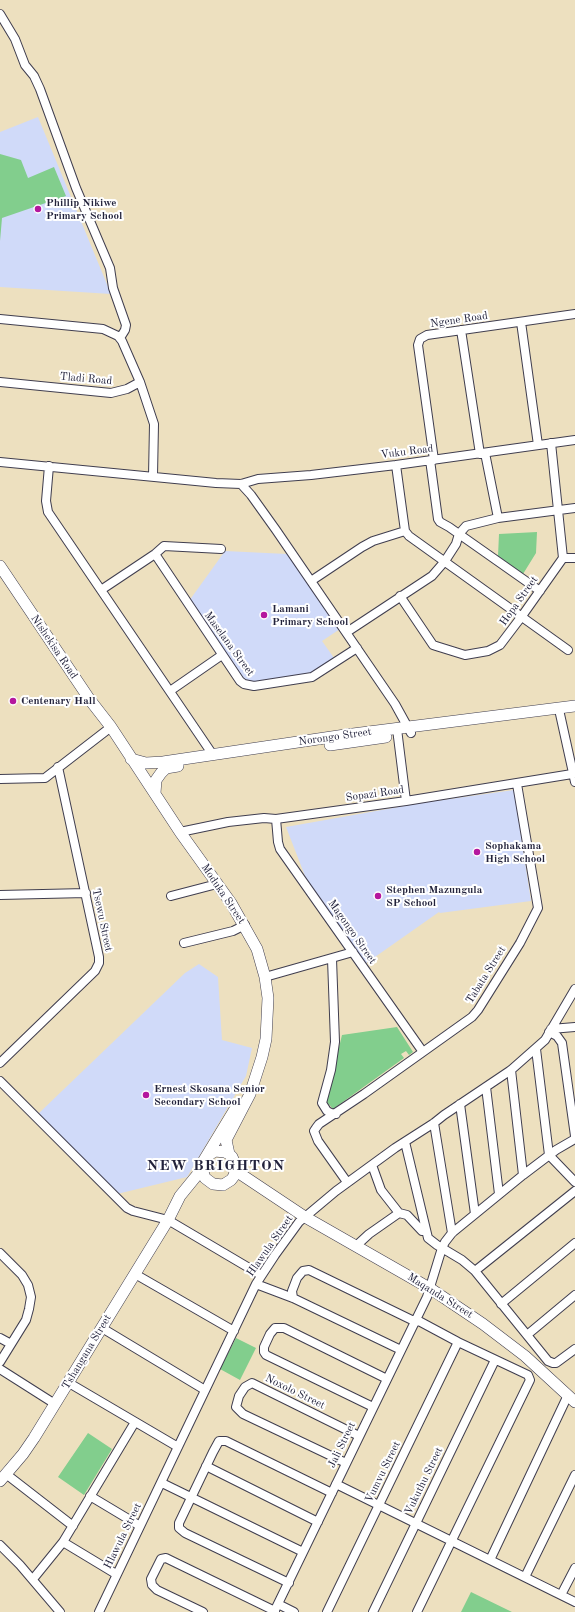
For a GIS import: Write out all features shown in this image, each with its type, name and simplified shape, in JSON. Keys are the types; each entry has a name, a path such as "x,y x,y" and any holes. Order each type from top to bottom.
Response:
{"street":[{"path":"0,14 15,39 25,65 34,76 40,89 76,188 110,268 113,288 126,325 120,338"},
{"name":"Ngene Road","path":"540,591 443,524 438,519 419,343 420,339 424,336 575,314"},
{"path":"0,319 103,329 114,333 120,338 140,382 154,424 153,476"},
{"path":"521,322 538,445"},
{"path":"461,330 483,453 498,518"},
{"name":"Tladi Road","path":"0,382 111,393 127,390 140,382"},
{"name":"Vuku Road","path":"0,462 216,483 241,484 271,478 396,465 575,440"},
{"path":"551,443 563,558 575,558"},
{"path":"396,465 405,531 409,536 568,650"},
{"path":"49,466 46,501 47,509 213,755"},
{"path":"241,484 251,495 347,632 395,704 410,730"},
{"path":"347,632 429,578 444,561 456,544 459,534 466,526 498,518 575,508"},
{"path":"311,580 373,541 405,531"},
{"path":"101,590 164,546 221,549"},
{"name":"Maselana Street","path":"154,554 240,681 244,684 251,686 312,677 357,648"},
{"name":"Hopa Street","path":"400,596 433,645 465,655 488,651 500,645 563,558"},
{"name":"Ntshekisa Road","path":"0,566 90,700 111,727"},
{"path":"170,691 222,654"},
{"path":"542,713 575,706"},
{"path":"542,713 575,713"},
{"name":"Norongo Street","path":"142,774 166,768 410,730 436,731 542,713"},
{"path":"560,714 572,774 575,782"},
{"path":"0,779 45,778 111,727"},
{"name":"Moduka Street","path":"111,727 180,832 245,925 257,949 265,977 268,998 267,1028 262,1057 248,1099 226,1140 229,1154"},
{"path":"397,732 406,801"},
{"name":"Norongo Street","path":"131,759 150,763 345,735 397,732"},
{"name":"Tsewu Street","path":"0,1063 97,967 100,957 58,767"},
{"path":"155,793 156,780 166,768"},
{"name":"Sopazi Road","path":"180,832 228,822 264,818 276,819 406,801 572,774"},
{"name":"Tabata Street","path":"348,1182 318,1141 314,1131 319,1124 336,1114 472,1017 478,1010 520,943 538,908 517,784"},
{"name":"Magongo Street","path":"276,819 280,849 423,1052"},
{"path":"171,896 217,884"},
{"path":"0,895 86,893"},
{"path":"184,943 234,931 245,925"},
{"path":"265,977 353,952"},
{"path":"332,959 335,1032 333,1062 322,1103 327,1111 336,1114"},
{"name":"Hlawula Street","path":"99,1612 256,1284 299,1222 348,1182 511,1070 536,1049 550,1030 575,989"},
{"path":"550,1030 575,1027"},
{"path":"550,1030 562,1043 575,1138"},
{"path":"536,1049 549,1155 575,1182"},
{"path":"511,1070 523,1175"},
{"path":"0,1081 121,1203 134,1211 168,1220 261,1275"},
{"name":"Moduka Street","path":"206,1156 235,1109 254,1082"},
{"path":"486,1086 499,1194"},
{"path":"460,1104 475,1214"},
{"path":"434,1123 452,1233"},
{"name":"Jali Street","path":"276,1609 431,1289 442,1248 452,1233 499,1194 549,1155 575,1138"},
{"path":"405,1142 425,1230 430,1240 459,1258 475,1271 544,1357 551,1363 556,1363 575,1349"},
{"path":"220,1151 229,1154 235,1162 233,1176 222,1185 208,1182 202,1169 202,1164 206,1156 210,1153 220,1151"},
{"path":"372,1165 381,1190 399,1213 407,1215 422,1231 425,1230"},
{"name":"Tshangana Street","path":"3,1478 23,1454 69,1383 168,1220 180,1196 202,1169"},
{"name":"Maqanda Street","path":"233,1176 431,1289 514,1347 555,1382 572,1399"},
{"name":"Tshangana Street","path":"168,1220 193,1189 208,1182"},
{"path":"475,1271 575,1191"},
{"path":"356,1246 369,1234 399,1213"},
{"path":"502,1304 575,1243"},
{"path":"0,1253 22,1275 28,1285 31,1297 26,1320 0,1362"},
{"path":"293,1298 292,1291 295,1282 303,1271 310,1270 528,1375 530,1380 417,1612"},
{"path":"135,1274 234,1331"},
{"path":"256,1284 293,1298 401,1350"},
{"path":"527,1335 575,1295"},
{"path":"102,1328 205,1390"},
{"path":"373,1407 266,1355 264,1352 264,1347 270,1334 275,1328 284,1328 387,1379"},
{"path":"0,1338 10,1344"},
{"name":"Vumvu Street","path":"327,1612 458,1342"},
{"name":"Vukuthu Street","path":"372,1612 495,1360"},
{"path":"0,1369 55,1404"},
{"path":"69,1383 178,1447"},
{"name":"Noxolo Street","path":"346,1463 243,1414 236,1407 239,1396 245,1386 252,1383 359,1436"},
{"path":"490,1560 572,1399"},
{"path":"32,1579 63,1542 134,1422"},
{"path":"289,1583 180,1530 178,1527 179,1523 206,1466 217,1443 221,1440 226,1441 332,1493"},
{"path":"206,1466 318,1522"},
{"path":"526,1577 575,1475"},
{"path":"3,1478 73,1526"},
{"path":"162,1482 191,1498 303,1552"},
{"path":"336,1484 575,1602"},
{"path":"90,1496 140,1526"},
{"path":"63,1542 116,1574"},
{"path":"0,1544 60,1612"},
{"path":"203,1612 164,1593 152,1585 151,1579 161,1559 164,1558 170,1560 276,1609 294,1612"},
{"path":"562,1595 575,1568"}],"shaded area":[{"name":"Phillip Nikiwe Primary School","path":"38,117 111,294 0,287 0,132"},
{"name":"Lamani Primary School","path":"225,551 287,554 340,629 322,641 334,658 309,675 253,683 246,681 238,673 189,601"},
{"path":"514,790 531,901 439,912 365,964 307,881 286,827 421,803"},
{"name":"Ernest Skosana Senior Secondary School","path":"199,964 218,977 222,1040 252,1048 246,1076 187,1177 117,1194 38,1114 185,973"}],"green space":[{"path":"0,154 21,160 28,178 54,167 66,196 2,218 0,241"},
{"path":"537,532 536,553 523,574 498,556 499,534"},
{"path":"397,1027 413,1052 409,1055 406,1051 401,1054 404,1058 333,1109 326,1101 342,1035"},
{"path":"236,1338 256,1348 240,1380 220,1369"},
{"path":"88,1433 112,1449 84,1495 58,1477"},
{"path":"471,1592 512,1612 461,1612"}],"place":[{"name":"Phillip Nikiwe Primary School","path":"38,209"},
{"name":"Lamani Primary School","path":"264,615"},
{"name":"Centenary Hall","path":"13,701"},
{"name":"Sophakama High School","path":"477,852"},
{"name":"Stephen Mazungula SP School","path":"378,896"},
{"name":"Ernest Skosana Senior Secondary School","path":"146,1095"}],"district":[{"name":"NEW BRIGHTON","path":"216,1166"}]}
